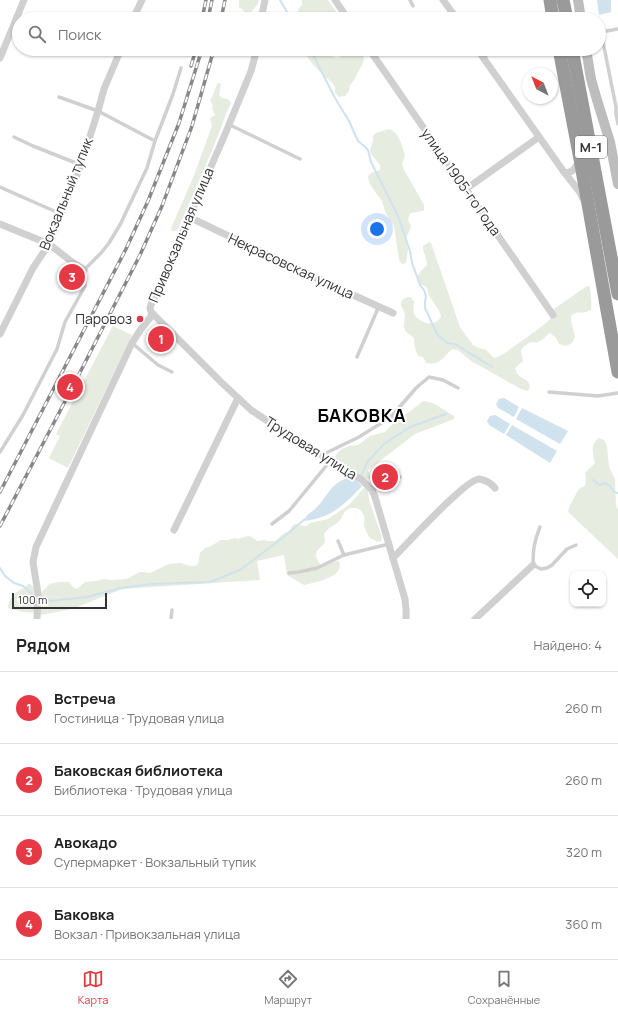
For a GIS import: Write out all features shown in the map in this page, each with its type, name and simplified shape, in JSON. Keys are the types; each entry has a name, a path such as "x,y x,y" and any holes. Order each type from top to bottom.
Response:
{"highway":[{"path":"550,0 552,12"},
{"path":"563,0 566,12"},
{"name":"М-1","path":"560,56 618,372"},
{"name":"М-1","path":"573,56 614,250 618,294"}],"main road":[{"path":"578,0 580,12"},
{"path":"587,56 591,79 610,142 618,184"},
{"path":"590,213 614,250"}],"street":[{"path":"19,12 24,0"},
{"path":"137,12 142,0"},
{"path":"262,12 265,0"},
{"path":"335,0 343,12"},
{"path":"443,0 451,12"},
{"path":"1,53 12,28"},
{"name":"Вокзальный тупик","path":"0,334 33,268 49,244 81,165 104,88 118,56"},
{"name":"Привокзальная улица","path":"37,619 38,594 33,569 34,554 41,535 132,342 153,314 150,308 151,305 251,71 254,56"},
{"name":"улица 1905-го Года","path":"374,56 553,315"},
{"path":"483,58 564,172 579,190 590,213"},
{"path":"466,189 539,137"},
{"path":"564,172 569,173 573,171 580,159"},
{"name":"Некрасовская улица","path":"188,217 330,285 393,313"},
{"path":"0,224 49,244 84,270"},
{"name":"Трудовая улица","path":"153,314 251,410 362,480 372,490"},
{"path":"174,530 238,398"},
{"path":"393,558 448,501 470,483 478,479 489,482 495,488"},
{"path":"372,490 405,599 406,619"},
{"path":"475,619 533,565"}],"lane":[{"path":"410,0 413,6"},
{"path":"606,31 618,29"},
{"path":"606,56 618,124"},
{"path":"0,452 23,415 57,349 65,322 85,286 84,270 109,243 121,223 147,168 155,140 182,68"},
{"path":"59,97 98,111 155,140"},
{"path":"228,124 300,159"},
{"path":"14,137 81,165"},
{"path":"0,187 61,214"},
{"path":"357,357 378,306"},
{"path":"132,342 158,366 172,372"},
{"path":"322,455 359,438 391,417 416,388 429,377 443,380 458,388"},
{"path":"549,392 598,396 618,393"},
{"path":"272,524 289,511 331,460"},
{"path":"372,490 400,477"},
{"path":"540,527 534,542 533,565 541,569 547,568 567,550 576,545"},
{"path":"338,541 344,555"},
{"path":"289,573 317,568 344,555 389,544"},
{"path":"171,619 172,610"}],"shaded area":[{"path":"239,0 259,0 258,4 251,12 245,12 239,7"},
{"path":"302,0 328,0 336,12 299,12 298,10 302,5"},
{"path":"307,56 332,56 338,58 341,56 364,56 364,59 350,85 349,91 345,96 339,97 335,93 335,87 332,82 310,61"},
{"path":"218,83 221,85 219,95 222,98 228,99 231,103 178,229 177,231 172,231 171,228 193,178 212,126 210,118 215,115 210,100"},
{"path":"389,129 395,133 400,140 405,155 402,164 403,168 424,205 424,210 410,214 408,219 411,227 406,240 408,249 406,263 402,264 399,260 394,226 386,214 382,201 371,186 368,176 371,173 380,170 380,165 371,154 370,150 373,136 376,133"},
{"path":"429,242 431,243 460,327 473,345 486,350 495,358 502,355 545,324 550,319 550,312 589,286 591,310 573,314 571,316 575,337 572,343 566,346 559,344 556,338 550,333 542,340 531,342 522,348 521,352 523,361 515,368 518,375 529,384 530,387 528,391 521,389 471,361 458,350 452,349 441,360 431,364 426,363 423,357 418,356 414,338 405,331 405,314 401,303 403,299 410,297 414,301 414,314 418,319 424,322 434,323 441,316 438,308 429,296 427,288 417,281 419,273 427,265 423,246"},
{"path":"113,326 132,335 68,468 49,458 60,436 56,434"},
{"path":"423,401 427,401 439,407 454,416 454,419 415,434 368,470 371,479 366,479 357,474 335,457 340,450 349,446 358,445 370,436 385,432 397,420"},
{"path":"598,438 604,440 607,446 609,467 615,479 616,505 618,510 618,559 568,512 570,505 579,489 585,486 585,473 595,463 593,447"},
{"path":"364,488 368,489 369,500 382,537 381,541 378,542 369,537 364,526 364,516 360,510 357,508 352,508 346,511 341,519 324,534 325,541 316,553 322,567 339,561 340,567 337,572 321,581 304,585 287,575 284,555 257,561 260,580 122,589 72,609 41,615 41,593 50,584 69,582 77,589 85,582 104,579 126,579 139,572 150,573 169,564 180,563 195,566 198,564 200,553 205,548 221,540 238,539 248,536 257,541 275,541 289,531 293,525 296,524 307,526 310,523 328,519 349,505"},
{"path":"28,584 34,588 35,612 25,612 8,608 14,594"}],"water":[{"path":"597,0 611,0 611,12 606,13 606,12 599,12"},
{"path":"504,398 519,407 514,417 498,408 496,404 499,399"},
{"path":"522,408 568,431 560,444 516,419"},
{"path":"495,415 510,424 504,434 489,425 487,421 490,416"},
{"path":"512,425 557,451 550,463 506,435"},
{"path":"351,477 362,486 343,505 322,517 304,521 334,486"}],"waterway":[{"path":"280,0 287,12"},
{"path":"314,56 335,98 349,121 358,141 368,150 371,162 398,216 410,251 412,263 420,285 426,296 425,308 437,334 447,343 455,344 492,367"},
{"path":"361,476 368,461 384,444 410,427 446,414"},
{"path":"593,480 600,485 605,483 610,486 614,492 618,493"},
{"path":"40,597 50,601 87,597 121,588 151,584 210,582 240,570 305,519"},
{"path":"0,568 5,576 14,583 23,586 36,596"}],"railway":[{"path":"203,12 206,0"},
{"path":"209,12 212,0"},
{"path":"222,12 225,0"},
{"path":"191,66 194,56"},
{"path":"0,492 126,249 148,201 179,123 200,56"},
{"path":"0,526 140,255 162,206 192,126 212,56"}],"place":[{"name":"Авокадо","path":"72,277"},
{"name":"Паровоз","path":"140,319"},
{"name":"Встреча","path":"161,339"},
{"name":"Баковка","path":"70,387"},
{"name":"Баковская библиотека","path":"385,477"}],"district":[{"name":"БАКОВКА","path":"362,416"}]}
